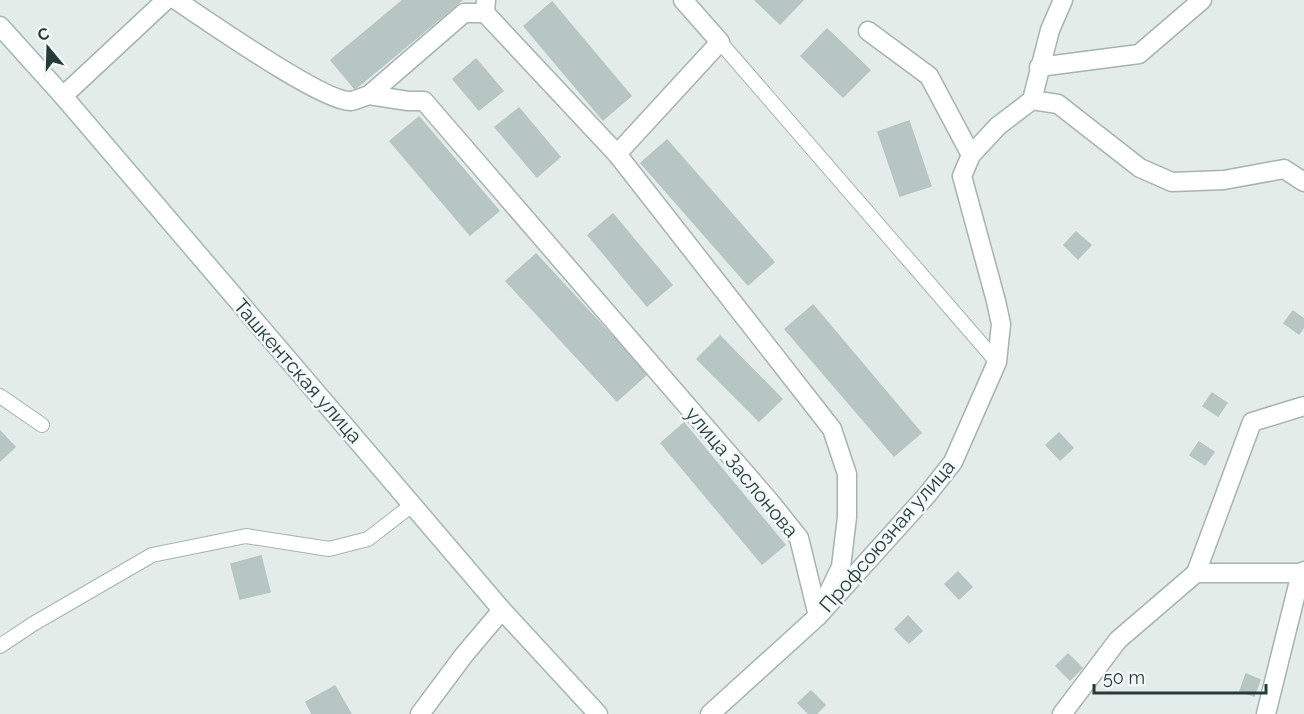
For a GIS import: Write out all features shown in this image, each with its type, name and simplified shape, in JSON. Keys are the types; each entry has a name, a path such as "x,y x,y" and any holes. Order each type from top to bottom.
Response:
{"street":[{"path":"63,96 166,0"},
{"name":"улица Заслонова","path":"176,0 264,58 327,94 350,101 369,96 424,101 799,538 818,616"},
{"path":"617,154 720,42 683,0"},
{"path":"868,31 929,76 970,155 998,126 1032,100 1050,30 1063,0"},
{"path":"1040,68 1138,54 1202,0"},
{"path":"369,96 464,13 485,6 617,154 832,429 847,474 847,517 841,567 818,616"},
{"name":"Ташкентская улица","path":"2,34 63,96 502,610 598,714"},
{"path":"1032,100 1058,104 1140,168 1172,182 1224,180 1284,170 1304,182"},
{"name":"Профсоюзная улица","path":"710,714 818,616 953,462 997,362 1000,324 996,301 962,176 970,155"},
{"path":"1062,714 1118,640 1196,573 1252,422 1304,406"},
{"path":"1196,573 1303,572 1266,714"},
{"path":"420,714 464,655 502,610"}],"lane":[{"path":"720,42 997,362"},
{"path":"0,396 42,425"},
{"path":"0,646 33,624 152,555 246,536 328,549 368,539 412,505"}],"building":[{"path":"403,0 462,0 355,89 331,60"},
{"path":"755,0 803,0 780,24"},
{"path":"552,2 631,96 603,120 524,26"},
{"path":"827,29 870,70 843,97 801,56"},
{"path":"476,59 503,91 479,110 453,79"},
{"path":"519,108 560,157 537,177 495,127"},
{"path":"419,117 499,211 470,235 390,141"},
{"path":"909,121 931,186 900,196 878,132"},
{"path":"667,140 774,262 748,285 641,163"},
{"path":"613,214 672,285 647,306 588,235"},
{"path":"1076,232 1091,245 1078,259 1064,245"},
{"path":"536,254 647,374 617,401 506,281"},
{"path":"813,305 921,433 894,456 785,329"},
{"path":"1293,311 1304,319 1304,327 1299,334 1284,323"},
{"path":"720,336 782,399 759,421 697,359"},
{"path":"1212,393 1227,403 1218,416 1203,406"},
{"path":"684,423 785,545 762,564 661,443"},
{"path":"0,431 15,447 0,461"},
{"path":"1059,433 1073,448 1060,460 1046,445"},
{"path":"1199,442 1214,452 1205,465 1190,455"},
{"path":"261,556 270,592 240,599 231,564"},
{"path":"958,572 972,587 959,599 945,584"},
{"path":"908,616 922,631 909,643 895,629"},
{"path":"1068,654 1082,668 1070,680 1056,666"},
{"path":"1246,674 1260,680 1254,696 1240,691"},
{"path":"335,686 351,714 312,714 306,702"},
{"path":"811,691 825,705 816,714 809,714 798,703"}]}
